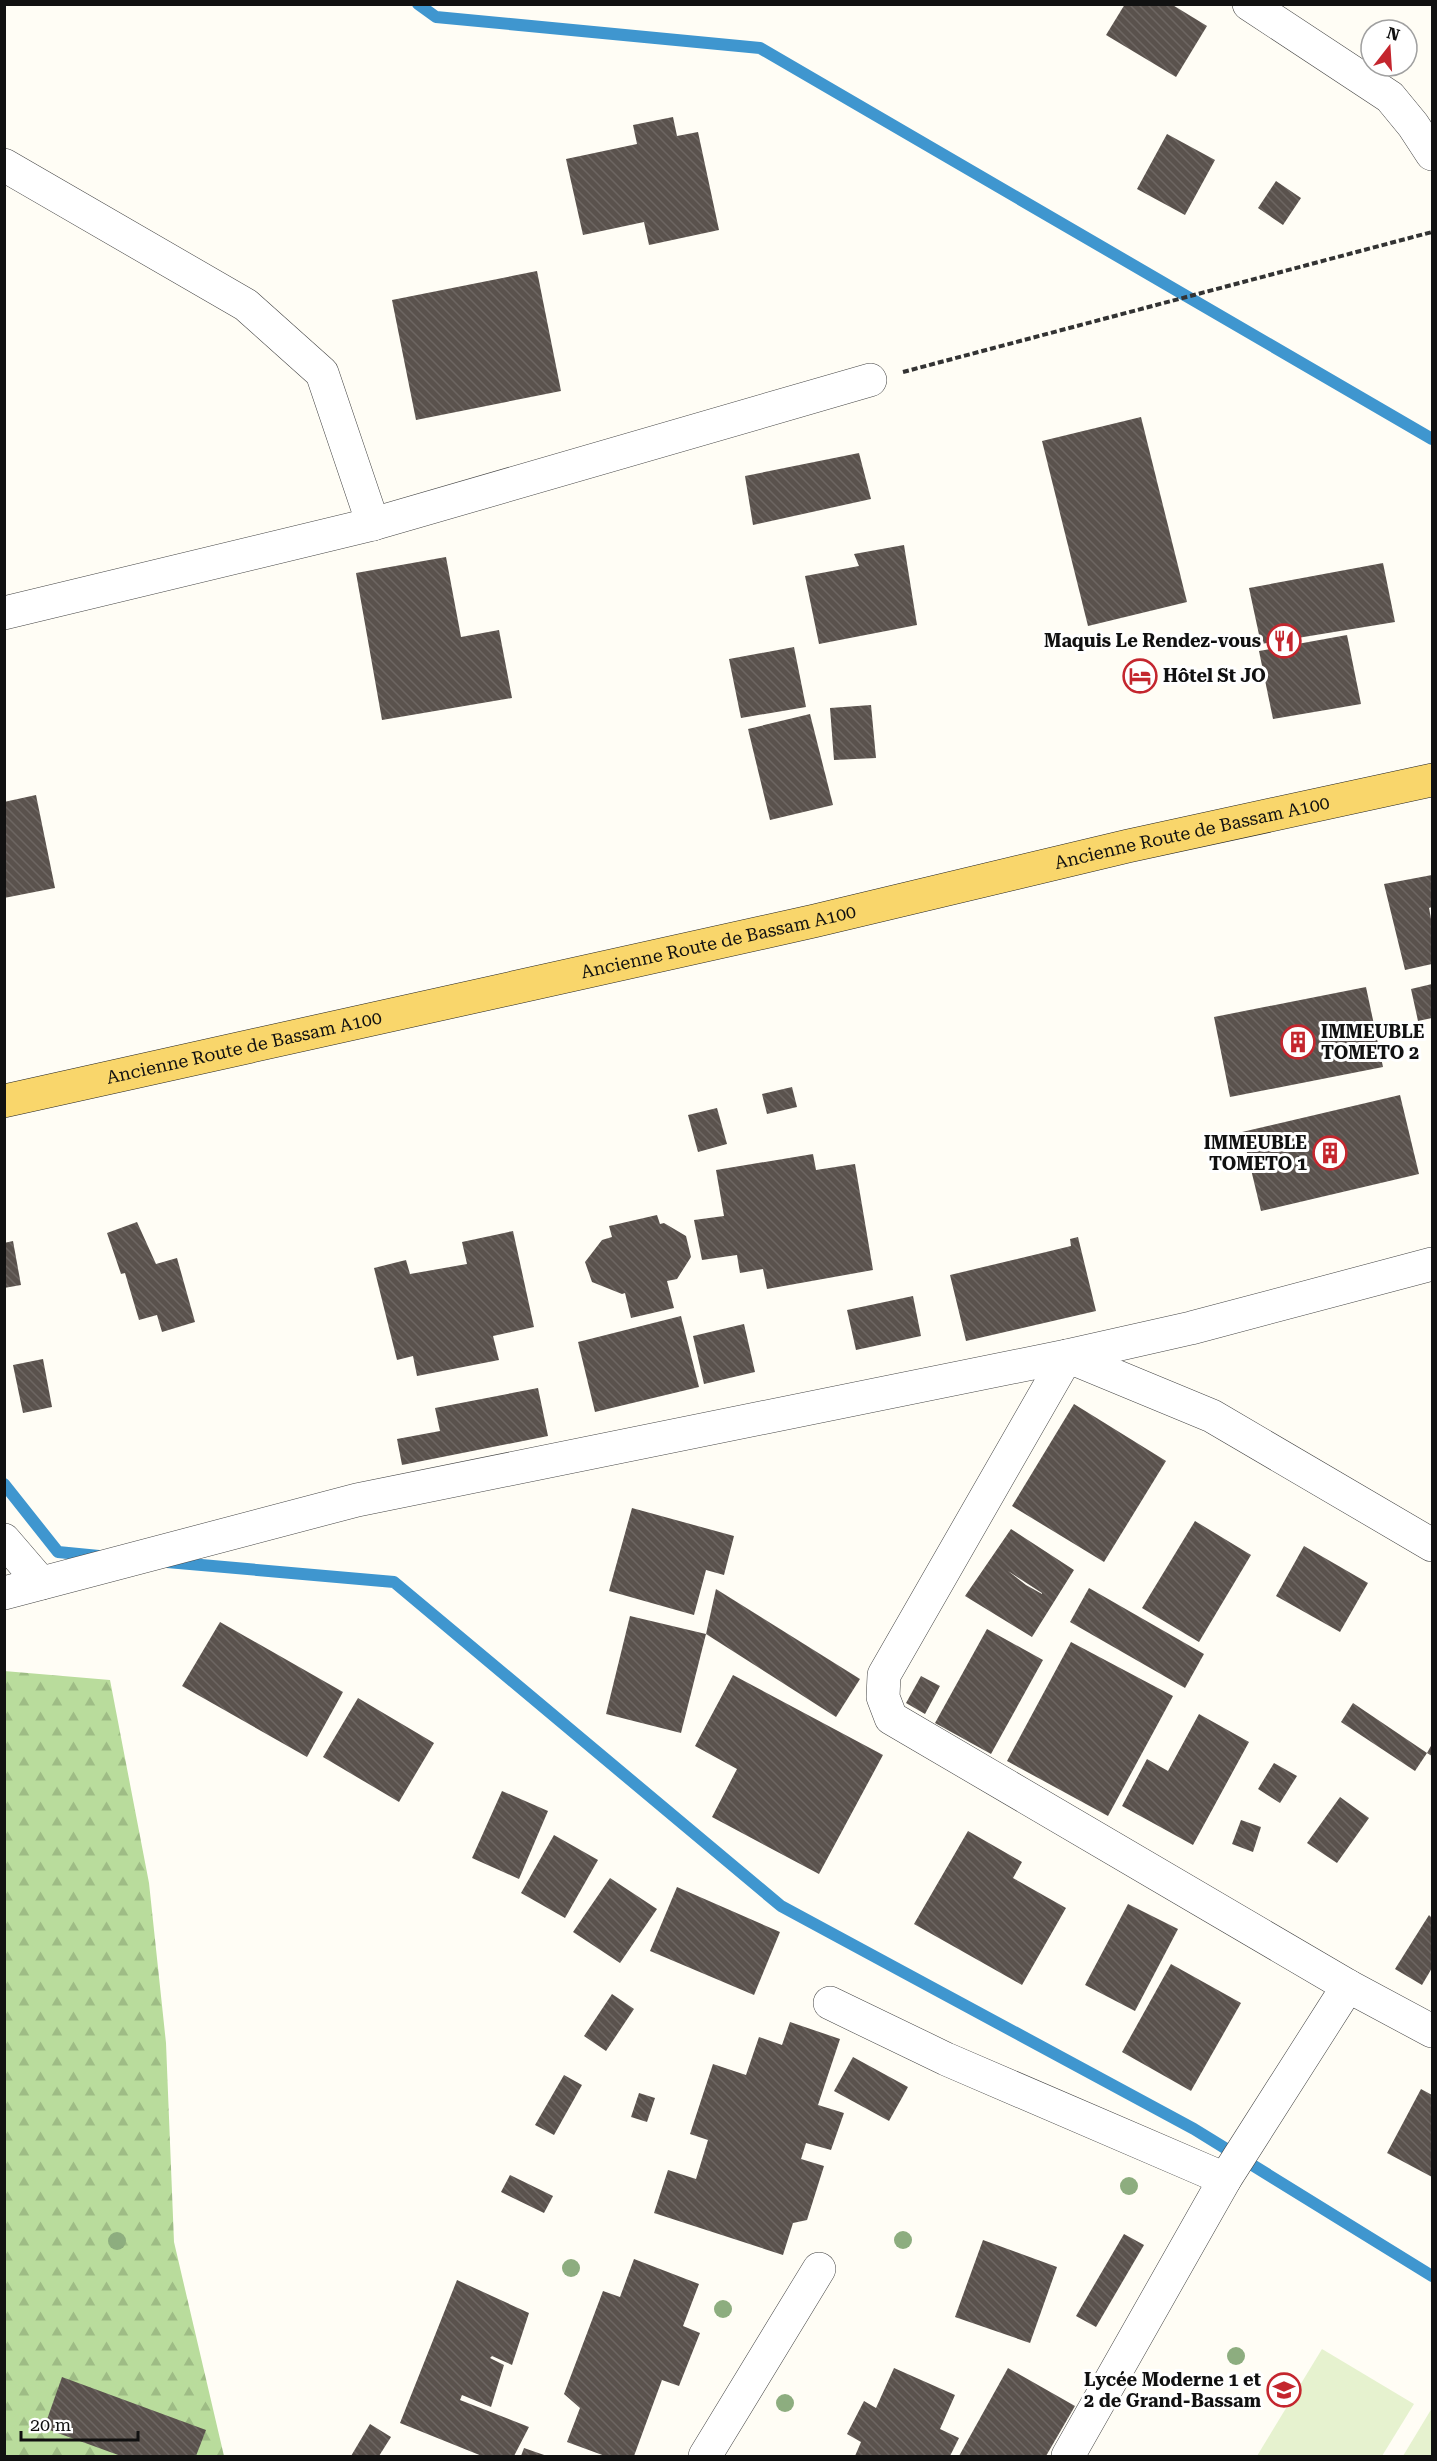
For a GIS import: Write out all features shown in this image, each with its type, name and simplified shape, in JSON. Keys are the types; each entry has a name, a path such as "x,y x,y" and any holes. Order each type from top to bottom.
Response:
{"main road":[{"name":"Ancienne Route de Bassam A100","path":"4,1101 814,921 1128,846 1432,780"}],"street":[{"path":"1249,4 1390,97 1413,125 1432,154"},
{"path":"4,165 246,305 322,373 373,524"},
{"path":"4,613 373,524 870,380"},
{"path":"4,1593 357,1500 1067,1356 1191,1328 1432,1264"},
{"path":"1067,1356 1212,1416 1432,1545"},
{"path":"1067,1356 884,1675 883,1697 891,1718 1348,1986 1431,2025"},
{"path":"4,1540 41,1583"},
{"path":"1068,2457 1225,2179 1348,1986"},
{"path":"830,2003 946,2059 1225,2179"},
{"path":"705,2457 819,2269"}],"path":[{"path":"870,380 1432,232"}],"green space":[{"path":"4,1671 110,1680 149,1883 166,2043 174,2242 224,2456 5,2456"},
{"path":"1322,2349 1414,2404 1382,2456 1257,2456"},
{"path":"1432,2408 1432,2456 1403,2456"}],"building":[{"path":"1125,4 1171,4 1207,26 1176,77 1106,35"},
{"path":"673,117 677,136 698,132 719,230 649,245 644,222 583,235 566,159 637,144 633,125"},
{"path":"1167,134 1215,160 1185,215 1137,189"},
{"path":"1276,181 1301,198 1283,225 1258,208"},
{"path":"537,271 561,391 416,420 392,300"},
{"path":"1141,417 1187,602 1088,626 1042,441"},
{"path":"859,453 871,499 753,525 745,476"},
{"path":"904,545 917,625 819,644 805,576 859,566 854,554"},
{"path":"446,557 461,637 499,630 512,698 382,720 356,573"},
{"path":"1383,563 1395,622 1261,644 1249,588"},
{"path":"1347,635 1361,704 1273,719 1259,651"},
{"path":"794,647 806,707 741,718 729,659"},
{"path":"871,705 876,758 834,760 830,708"},
{"path":"810,714 833,805 770,820 748,729"},
{"path":"36,795 55,888 4,898 4,802"},
{"path":"1432,875 1432,907 1429,908 1432,924 1432,964 1405,970 1384,884"},
{"path":"1432,984 1432,1018 1418,1021 1411,989"},
{"name":"IMMEUBLE TOMETO 2","path":"1366,987 1383,1067 1230,1097 1214,1017"},
{"path":"792,1087 797,1107 767,1114 762,1094"},
{"name":"IMMEUBLE TOMETO 1","path":"1400,1095 1419,1174 1261,1211 1242,1132"},
{"path":"717,1108 727,1144 698,1152 688,1115"},
{"path":"813,1154 816,1170 855,1164 873,1270 767,1289 763,1269 740,1273 737,1255 702,1260 694,1220 724,1216 716,1170"},
{"path":"657,1215 660,1224 664,1223 686,1236 691,1257 677,1279 667,1281 674,1308 631,1318 625,1293 622,1294 592,1282 585,1262 602,1240 612,1237 609,1226"},
{"path":"137,1222 156,1264 177,1258 195,1322 162,1332 157,1315 139,1320 125,1273 121,1274 107,1233"},
{"path":"513,1231 534,1327 493,1336 499,1360 417,1376 413,1356 397,1360 374,1268 406,1260 410,1274 467,1264 462,1242"},
{"path":"1078,1237 1096,1311 966,1341 950,1275 1071,1246 1070,1239"},
{"path":"13,1241 21,1285 4,1288 4,1243"},
{"path":"913,1296 921,1336 856,1350 847,1310"},
{"path":"681,1316 699,1387 595,1412 578,1342"},
{"path":"744,1324 755,1372 704,1384 693,1336"},
{"path":"43,1359 52,1407 23,1413 13,1365"},
{"path":"538,1388 548,1436 402,1465 397,1439 440,1431 435,1408"},
{"path":"1074,1404 1166,1461 1104,1562 1012,1506"},
{"path":"632,1508 734,1536 724,1575 706,1570 694,1615 609,1591"},
{"path":"1195,1521 1251,1555 1199,1642 1142,1608"},
{"path":"1011,1529 1074,1570 1032,1637 965,1596","holes":["1008,1571 1042,1593 1026,1585"]},
{"path":"1304,1546 1368,1583 1340,1632 1276,1596"},
{"path":"1089,1588 1204,1654 1185,1688 1070,1622"},
{"path":"716,1589 860,1679 836,1717 706,1634"},
{"path":"630,1616 706,1634 681,1733 606,1714"},
{"path":"220,1622 343,1692 307,1757 182,1686"},
{"path":"987,1629 1043,1660 991,1754 935,1723"},
{"path":"1071,1642 1173,1696 1108,1816 1007,1761"},
{"path":"733,1675 883,1755 819,1874 712,1817 737,1769 695,1746"},
{"path":"921,1676 940,1686 925,1714 906,1703"},
{"path":"358,1698 434,1743 399,1802 323,1757"},
{"path":"1353,1703 1427,1753 1415,1771 1341,1722"},
{"path":"1199,1714 1249,1742 1193,1845 1122,1806 1147,1759 1168,1771"},
{"path":"1432,1744 1432,1756 1427,1753"},
{"path":"1274,1763 1297,1776 1280,1803 1258,1789"},
{"path":"502,1791 548,1811 519,1879 472,1858"},
{"path":"1340,1797 1369,1818 1337,1863 1307,1843"},
{"path":"1241,1820 1261,1827 1253,1852 1232,1844"},
{"path":"968,1831 1022,1862 1013,1878 1066,1908 1022,1985 914,1924"},
{"path":"554,1835 598,1860 565,1918 521,1893"},
{"path":"610,1878 657,1909 620,1963 573,1932"},
{"path":"677,1887 780,1932 754,1995 650,1951"},
{"path":"1128,1904 1178,1929 1135,2011 1085,1985"},
{"path":"1429,1915 1432,1918 1432,1968 1422,1985 1395,1969"},
{"path":"1171,1964 1241,2003 1191,2091 1122,2052"},
{"path":"612,1994 634,2009 606,2051 584,2036"},
{"path":"790,2022 840,2039 818,2105 844,2113 831,2150 806,2143 801,2159 824,2166 807,2220 793,2223 783,2255 654,2213 668,2170 696,2179 708,2140 690,2134 713,2064 746,2075 759,2037 782,2045"},
{"path":"853,2057 908,2087 889,2121 834,2091"},
{"path":"564,2075 582,2085 554,2135 535,2125"},
{"path":"1421,2089 1432,2095 1432,2177 1387,2153"},
{"path":"639,2093 655,2098 647,2122 631,2117"},
{"path":"510,2175 553,2196 544,2213 501,2192"},
{"path":"1124,2234 1144,2245 1096,2327 1076,2316"},
{"path":"983,2240 1057,2267 1030,2343 955,2317"},
{"path":"634,2259 699,2284 683,2326 700,2333 679,2386 662,2380 634,2456 605,2456 567,2442 580,2408 564,2394 603,2291 620,2297"},
{"path":"457,2280 529,2313 512,2365 492,2356 490,2358 504,2365 491,2407 462,2395 460,2400 529,2427 514,2456 482,2456 400,2423"},
{"path":"894,2368 955,2395 940,2429 959,2438 950,2456 855,2456 861,2442 847,2434 864,2401 876,2408"},
{"path":"1008,2368 1075,2406 1046,2456 959,2456"},
{"path":"62,2377 206,2430 196,2456 121,2456 44,2428"},
{"path":"370,2424 391,2437 379,2456 351,2456"},
{"path":"524,2448 547,2456 521,2456"}],"waterway":[{"path":"418,4 436,17 760,48 1432,439"},
{"path":"4,1484 58,1552 99,1556"},
{"path":"167,1562 394,1582 781,1906 1194,2129 1432,2276"}],"place":[{"name":"Maquis Le Rendez-vous","path":"1284,641"},
{"name":"Hôtel St JO","path":"1140,676"},
{"name":"IMMEUBLE TOMETO 2","path":"1298,1042"},
{"name":"IMMEUBLE TOMETO 1","path":"1330,1153"},
{"name":"Lycée Moderne 1 et 2 de Grand-Bassam","path":"1284,2390"}]}
